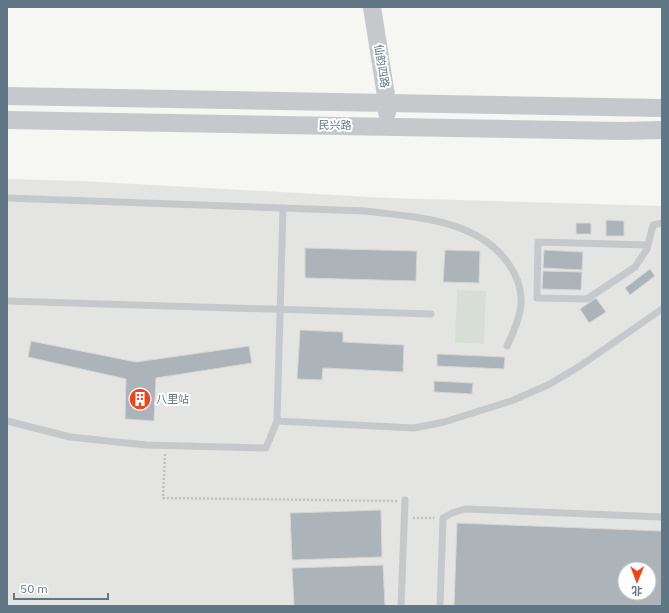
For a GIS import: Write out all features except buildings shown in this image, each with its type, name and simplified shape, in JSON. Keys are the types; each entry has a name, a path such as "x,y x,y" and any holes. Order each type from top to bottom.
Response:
{"street":[{"name":"仙韵四路","path":"372,7 387,102 386,126"},
{"path":"7,96 662,108"},
{"name":"民兴路","path":"7,120 622,131 662,130"}],"lane":[{"path":"7,198 365,211 421,218 454,226 480,237 494,246 504,258 518,280 521,292 520,315 507,346"},
{"path":"7,421 70,437 165,445 266,448 277,421 283,208"},
{"path":"648,245 538,242 536,298 587,299 635,266 648,245 652,226 662,223"},
{"path":"7,301 431,314"},
{"path":"277,421 414,428 444,422 511,401 548,385 580,366 662,309"},
{"path":"401,606 405,500"},
{"path":"440,606 443,519 452,513 465,509 662,517"}],"path":[{"path":"165,445 164,498 378,502 405,500"},
{"path":"405,518 443,519"}],"shaded area":[{"path":"7,179 80,181 389,198 662,206 662,606 7,606"},
{"path":"457,290 486,291 484,344 455,342"}],"place":[{"name":"八里站","path":"140,399"}]}
